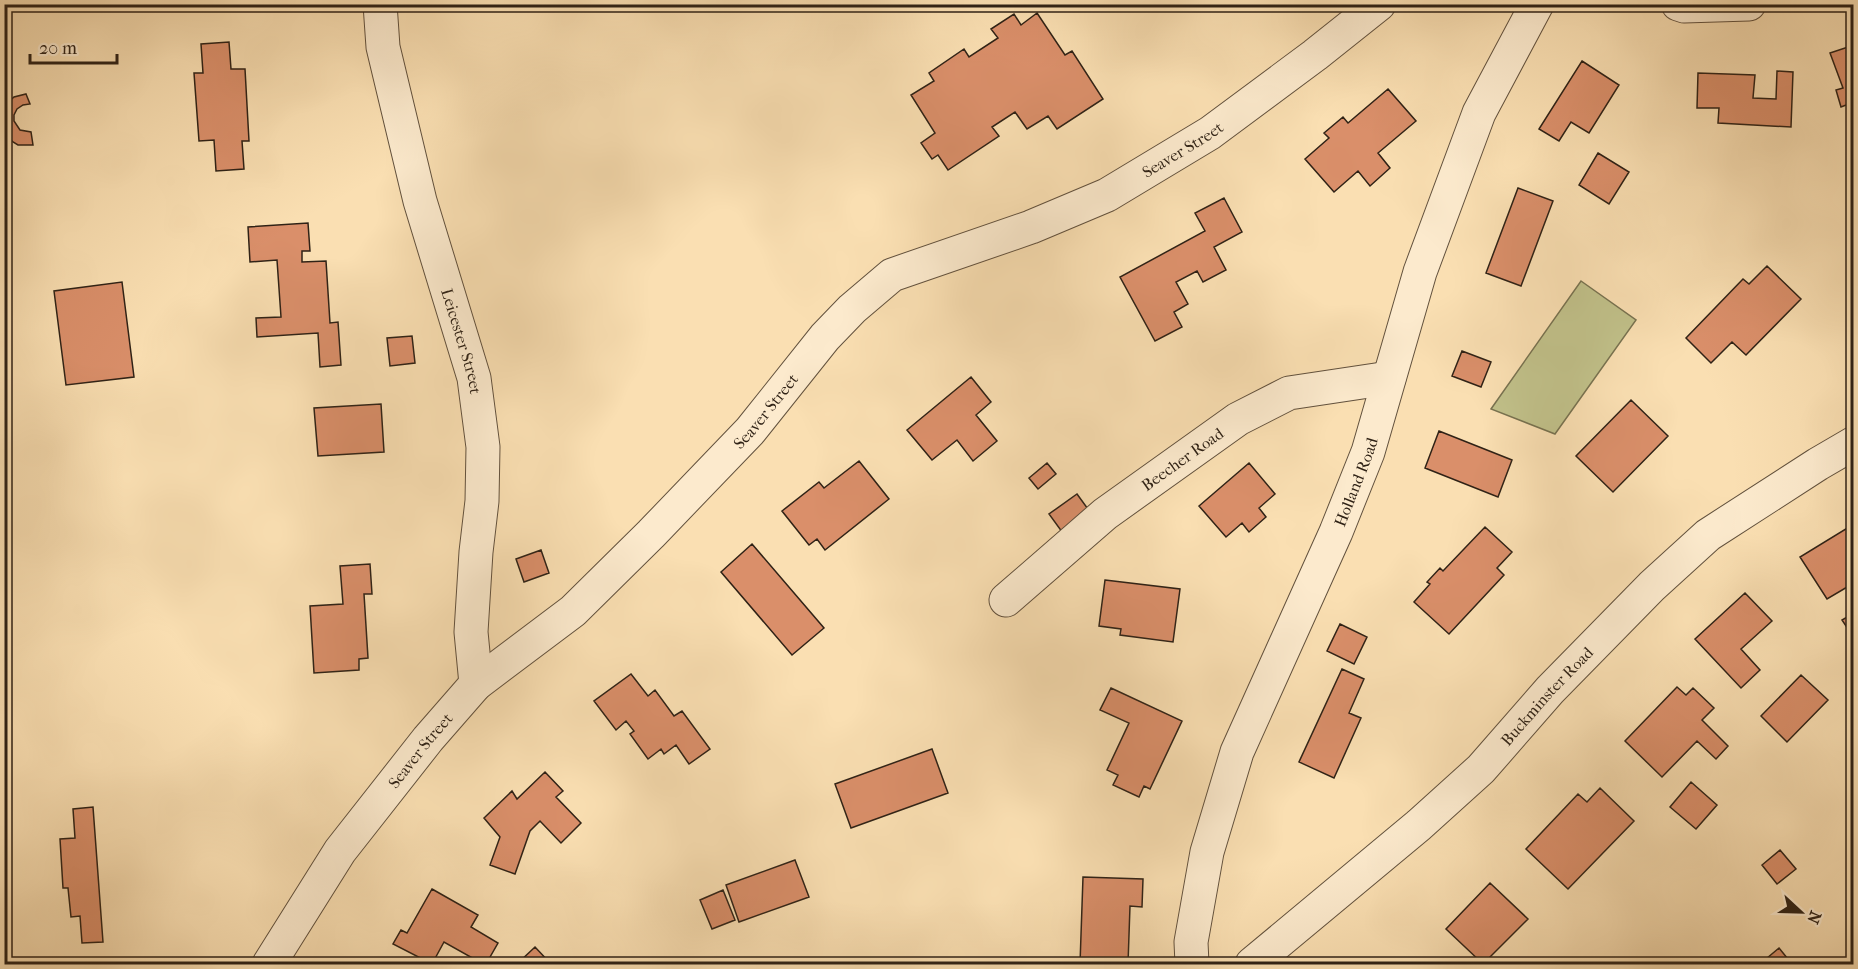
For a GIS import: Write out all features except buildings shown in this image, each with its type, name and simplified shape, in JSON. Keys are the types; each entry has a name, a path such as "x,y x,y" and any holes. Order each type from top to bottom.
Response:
{"street":[{"name":"Leicester Street","path":"380,4 383,46 420,201 474,378 483,447 482,501 471,632 476,684"},
{"name":"Seaver Street","path":"269,964 340,851 428,739 476,684 580,604 651,534 750,431 825,337 852,309 892,275 1031,227 1107,195 1210,133 1379,4"},
{"name":"Holland Road","path":"1192,964 1191,942 1207,852 1237,752 1336,532 1368,452 1420,272 1479,113 1537,4"},
{"path":"1678,4 1684,6 1749,4"},
{"name":"Beecher Road","path":"1006,600 1105,514 1238,419 1289,393 1389,378"},
{"name":"Buckminster Road","path":"1252,964 1419,825 1481,769 1550,690 1652,586 1708,534 1854,443"}],"green space":[{"path":"1581,281 1636,320 1555,434 1491,409"}]}
